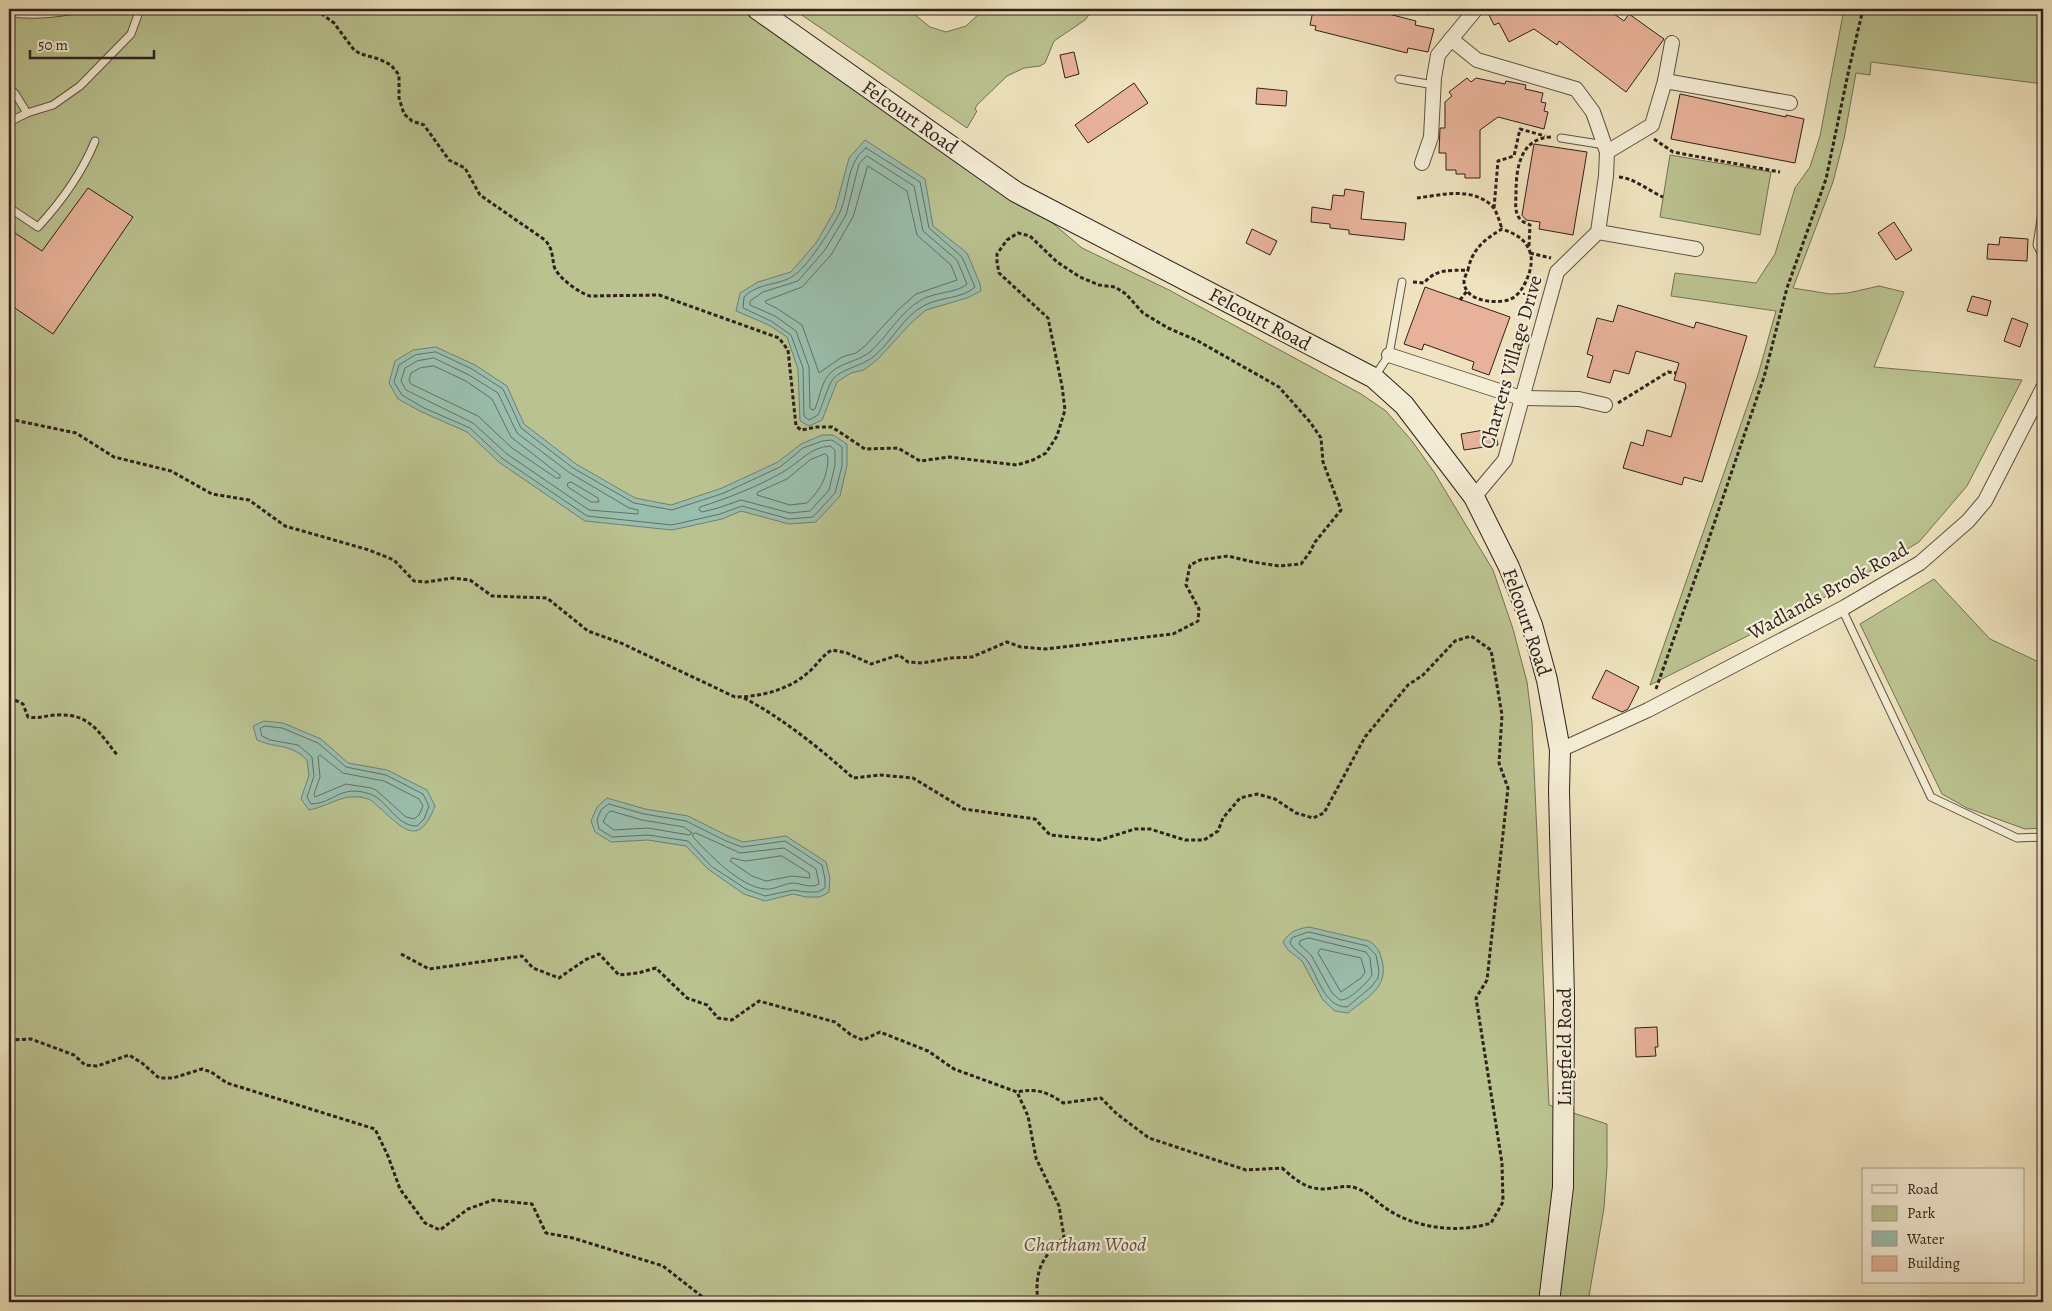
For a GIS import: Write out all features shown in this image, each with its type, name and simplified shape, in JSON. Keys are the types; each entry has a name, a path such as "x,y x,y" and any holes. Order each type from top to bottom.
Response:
{"street":[{"name":"Felcourt Road","path":"757,9 1016,192 1374,378 1404,405 1474,497 1509,566 1532,625 1547,680 1560,750 1559,791"},
{"path":"1422,163 1431,137 1438,55 1472,13"},
{"path":"1451,39 1477,60 1576,89 1593,112 1606,148 1606,176 1598,232 1696,250"},
{"path":"1606,148 1652,125 1665,81 1672,43"},
{"path":"1665,81 1790,103"},
{"name":"Charters Village Drive","path":"1474,497 1505,460 1557,272 1598,232"},
{"path":"1389,354 1521,398 1579,398 1605,405"},
{"name":"Wadlands Brook Road","path":"1560,750 1648,710 1842,609 1920,563 1968,521 1984,501 2043,388"},
{"name":"Lingfield Road","path":"1549,1302 1563,1187 1564,997 1559,791"}],"lane":[{"path":"9,12 20,14 55,13 81,9"},
{"path":"9,122 26,113 53,105 80,86 131,34 140,9"},
{"path":"1399,79 1434,85"},
{"path":"9,87 26,113"},
{"path":"1561,138 1606,148"},
{"path":"14,211 38,227 55,209 71,185 87,160 95,141"},
{"path":"2042,213 2038,245 2043,256"},
{"path":"1374,378 1389,354 1402,282"},
{"path":"1842,609 1931,797 2017,838 2043,837"}],"path":[{"path":"9,418 76,433 114,457 171,471 212,494 249,500 285,526 368,550 394,560 414,581 426,582 454,578 470,580 492,596 547,598 588,630 621,643 736,697 755,697 785,688 812,670 822,656 832,650 846,652 871,664 899,655 908,662 922,663 951,658 972,657 1007,642 1021,647 1045,649 1172,634 1198,621 1199,609 1186,585 1190,565 1200,560 1228,556 1279,566 1301,564 1315,542 1341,510 1323,462 1321,438 1310,422 1279,387 1198,340 1168,328 1142,314 1126,294 1115,287 1099,285 1080,278 1057,262 1030,236 1018,233 1007,240 997,254 997,262 999,273 1048,318 1065,410 1057,436 1046,453 1017,465 949,457 920,462 898,448 865,449 832,427 801,430 796,426 788,350 779,338 659,294 590,296 582,294 558,276 554,268 550,246 545,240 480,195 465,168 449,160 424,126 412,122 404,114 399,98 399,75 391,65 354,50 334,23 315,9"},
{"path":"1387,9 1432,14 1447,9 1457,9 1472,13"},
{"path":"1648,710 1760,386 1788,288 1826,179 1848,69 1863,9"},
{"path":"1529,247 1515,234 1502,229 1494,208 1498,161 1514,156 1520,129 1549,137 1561,138"},
{"path":"1647,129 1657,142 1673,152 1780,172"},
{"path":"1502,229 1486,238 1477,246 1464,281 1467,291 1476,298 1490,301 1509,300 1522,291 1532,261 1529,247 1530,225 1521,220 1515,210 1516,170 1520,157 1530,145 1540,138 1549,137"},
{"path":"1606,176 1626,178 1663,197"},
{"path":"1416,198 1461,192 1482,200 1494,208"},
{"path":"1402,282 1424,283 1431,274 1439,271 1468,270"},
{"path":"1460,300 1467,291"},
{"path":"1605,405 1618,402 1668,372 1676,373"},
{"path":"401,954 429,970 522,956 533,968 559,978 585,960 599,954 619,975 638,973 656,968 687,998 707,1005 718,1018 732,1020 759,1001 835,1022 851,1035 863,1040 880,1032 928,1051 954,1069 1017,1092 1028,1089 1050,1093 1063,1103 1101,1098 1117,1114 1149,1138 1246,1170 1282,1168 1299,1184 1318,1189 1349,1186 1365,1191 1385,1208 1410,1220 1439,1227 1478,1227 1491,1223 1503,1202 1502,1163 1476,998 1487,980 1508,788 1499,763 1502,715 1491,650 1471,636 1455,641 1424,675 1408,685 1365,738 1324,813 1313,818 1296,813 1275,798 1258,794 1240,798 1223,818 1218,831 1204,840 1185,840 1150,829 1136,829 1100,840 1050,835 1035,819 964,810 913,778 880,775 852,778 834,761 770,712 742,697"},
{"path":"9,700 12,699 23,704 28,717 41,719 56,715 75,715 90,722 118,756"},
{"path":"9,1040 31,1039 74,1055 85,1065 97,1066 129,1056 142,1063 159,1078 173,1078 202,1069 211,1072 227,1083 375,1130 388,1156 400,1189 425,1223 440,1230 468,1209 493,1200 532,1204 546,1233 573,1238 663,1266 709,1302"},
{"path":"1017,1092 1028,1116 1036,1158 1058,1206 1064,1237 1047,1253 1036,1284 1038,1302"}],"green space":[{"name":"Chartham Wood","path":"9,9 757,9 1016,192 1082,248 1169,290 1361,394 1386,411 1412,441 1434,472 1493,570 1513,629 1527,682 1532,722 1549,1105 1607,1124 1607,1167 1604,1208 1588,1302 9,1302"},
{"path":"793,9 908,9 930,27 946,32 966,26 980,13 980,9 1093,9 1085,20 1054,41 1045,63 1040,66 1024,68 1007,76 977,105 975,109 977,111 967,128"},
{"path":"1844,9 2043,9 2043,84 1871,62 1870,75 1856,73 1844,139 1833,182 1793,288 1830,294 1848,293 1879,286 1904,292 1874,367 2022,380 1967,486 1919,542 1837,591 1650,685 1758,375 1776,311 1671,296 1675,273 1756,283 1775,254 1795,188 1810,167 1820,136"},
{"path":"1670,155 1771,172 1760,235 1660,217"},
{"path":"1934,579 1990,639 2043,664 2043,828 2025,829 1967,808 1942,794 1860,624"}],"water":[{"path":"865,140 925,179 933,226 967,253 981,291 967,298 926,310 911,323 878,359 864,370 851,373 837,382 822,420 809,426 800,421 798,369 787,337 769,325 736,311 740,293 758,282 791,272 816,243 835,210 849,158"},
{"path":"436,347 475,365 507,386 524,424 576,464 635,498 671,505 722,488 778,462 801,444 822,435 833,435 847,444 847,466 840,496 816,522 789,524 741,511 722,519 672,530 585,521 500,463 467,432 398,399 389,383 395,361 413,350"},
{"path":"264,721 283,723 321,739 348,763 387,770 427,790 435,806 429,819 423,827 410,831 396,823 371,800 360,797 345,798 309,810 301,799 309,775 307,760 295,751 257,740 253,726"},
{"path":"607,798 645,809 688,816 743,842 786,836 826,862 830,878 829,892 820,897 806,897 793,894 765,901 744,894 708,869 686,846 648,840 611,842 595,832 591,821 597,807"},
{"path":"1309,927 1369,941 1379,952 1383,970 1379,985 1369,997 1348,1013 1335,1011 1323,1000 1302,961 1288,950 1283,942 1294,931"}],"building":[{"path":"1322,9 1369,9 1416,21 1415,25 1434,29 1428,52 1408,48 1407,53 1315,30 1316,26 1310,25 1313,11 1321,13"},
{"path":"1486,9 1607,9 1624,21 1629,14 1664,39 1626,92 1559,41 1557,45 1534,29 1509,42 1499,23 1494,25"},
{"path":"1074,52 1079,74 1065,78 1060,55"},
{"path":"1467,78 1471,82 1476,78 1505,84 1506,81 1526,85 1525,89 1543,93 1541,102 1546,103 1544,111 1548,112 1544,129 1498,117 1480,130 1480,178 1465,178 1465,174 1456,174 1456,170 1446,170 1446,153 1439,153 1440,128 1445,128 1445,102 1452,96 1449,92"},
{"path":"1134,83 1148,103 1088,143 1075,125"},
{"path":"1257,88 1287,91 1286,106 1256,104"},
{"path":"1680,94 1786,117 1786,115 1804,119 1795,163 1671,139"},
{"path":"1534,144 1587,152 1573,235 1539,229 1540,222 1526,220 1522,215"},
{"path":"88,188 133,217 53,334 9,304 9,229 42,251"},
{"path":"1345,189 1364,192 1361,219 1406,223 1404,240 1349,234 1349,230 1330,228 1330,224 1311,222 1312,207 1331,210 1333,195 1344,196"},
{"path":"1894,222 1912,250 1896,260 1878,233"},
{"path":"1252,229 1277,241 1270,255 1246,243"},
{"path":"2000,237 2028,239 2027,261 1987,259 1988,244 1999,245"},
{"path":"1425,287 1510,317 1489,375 1472,369 1474,362 1424,344 1422,350 1404,344"},
{"path":"1972,296 1991,301 1987,316 1967,311"},
{"path":"1618,305 1694,328 1696,322 1747,336 1702,482 1684,477 1682,485 1623,468 1631,442 1643,446 1647,430 1671,437 1686,386 1685,383 1674,380 1679,363 1636,351 1629,374 1614,370 1610,383 1587,377 1593,356 1587,354 1597,318 1613,322"},
{"path":"2012,318 2028,324 2020,347 2004,341"},
{"path":"1495,428 1498,445 1464,450 1461,434"},
{"path":"1606,670 1639,687 1628,709 1622,712 1592,698"},
{"path":"1657,1027 1658,1047 1655,1047 1656,1056 1636,1057 1635,1028"}]}
